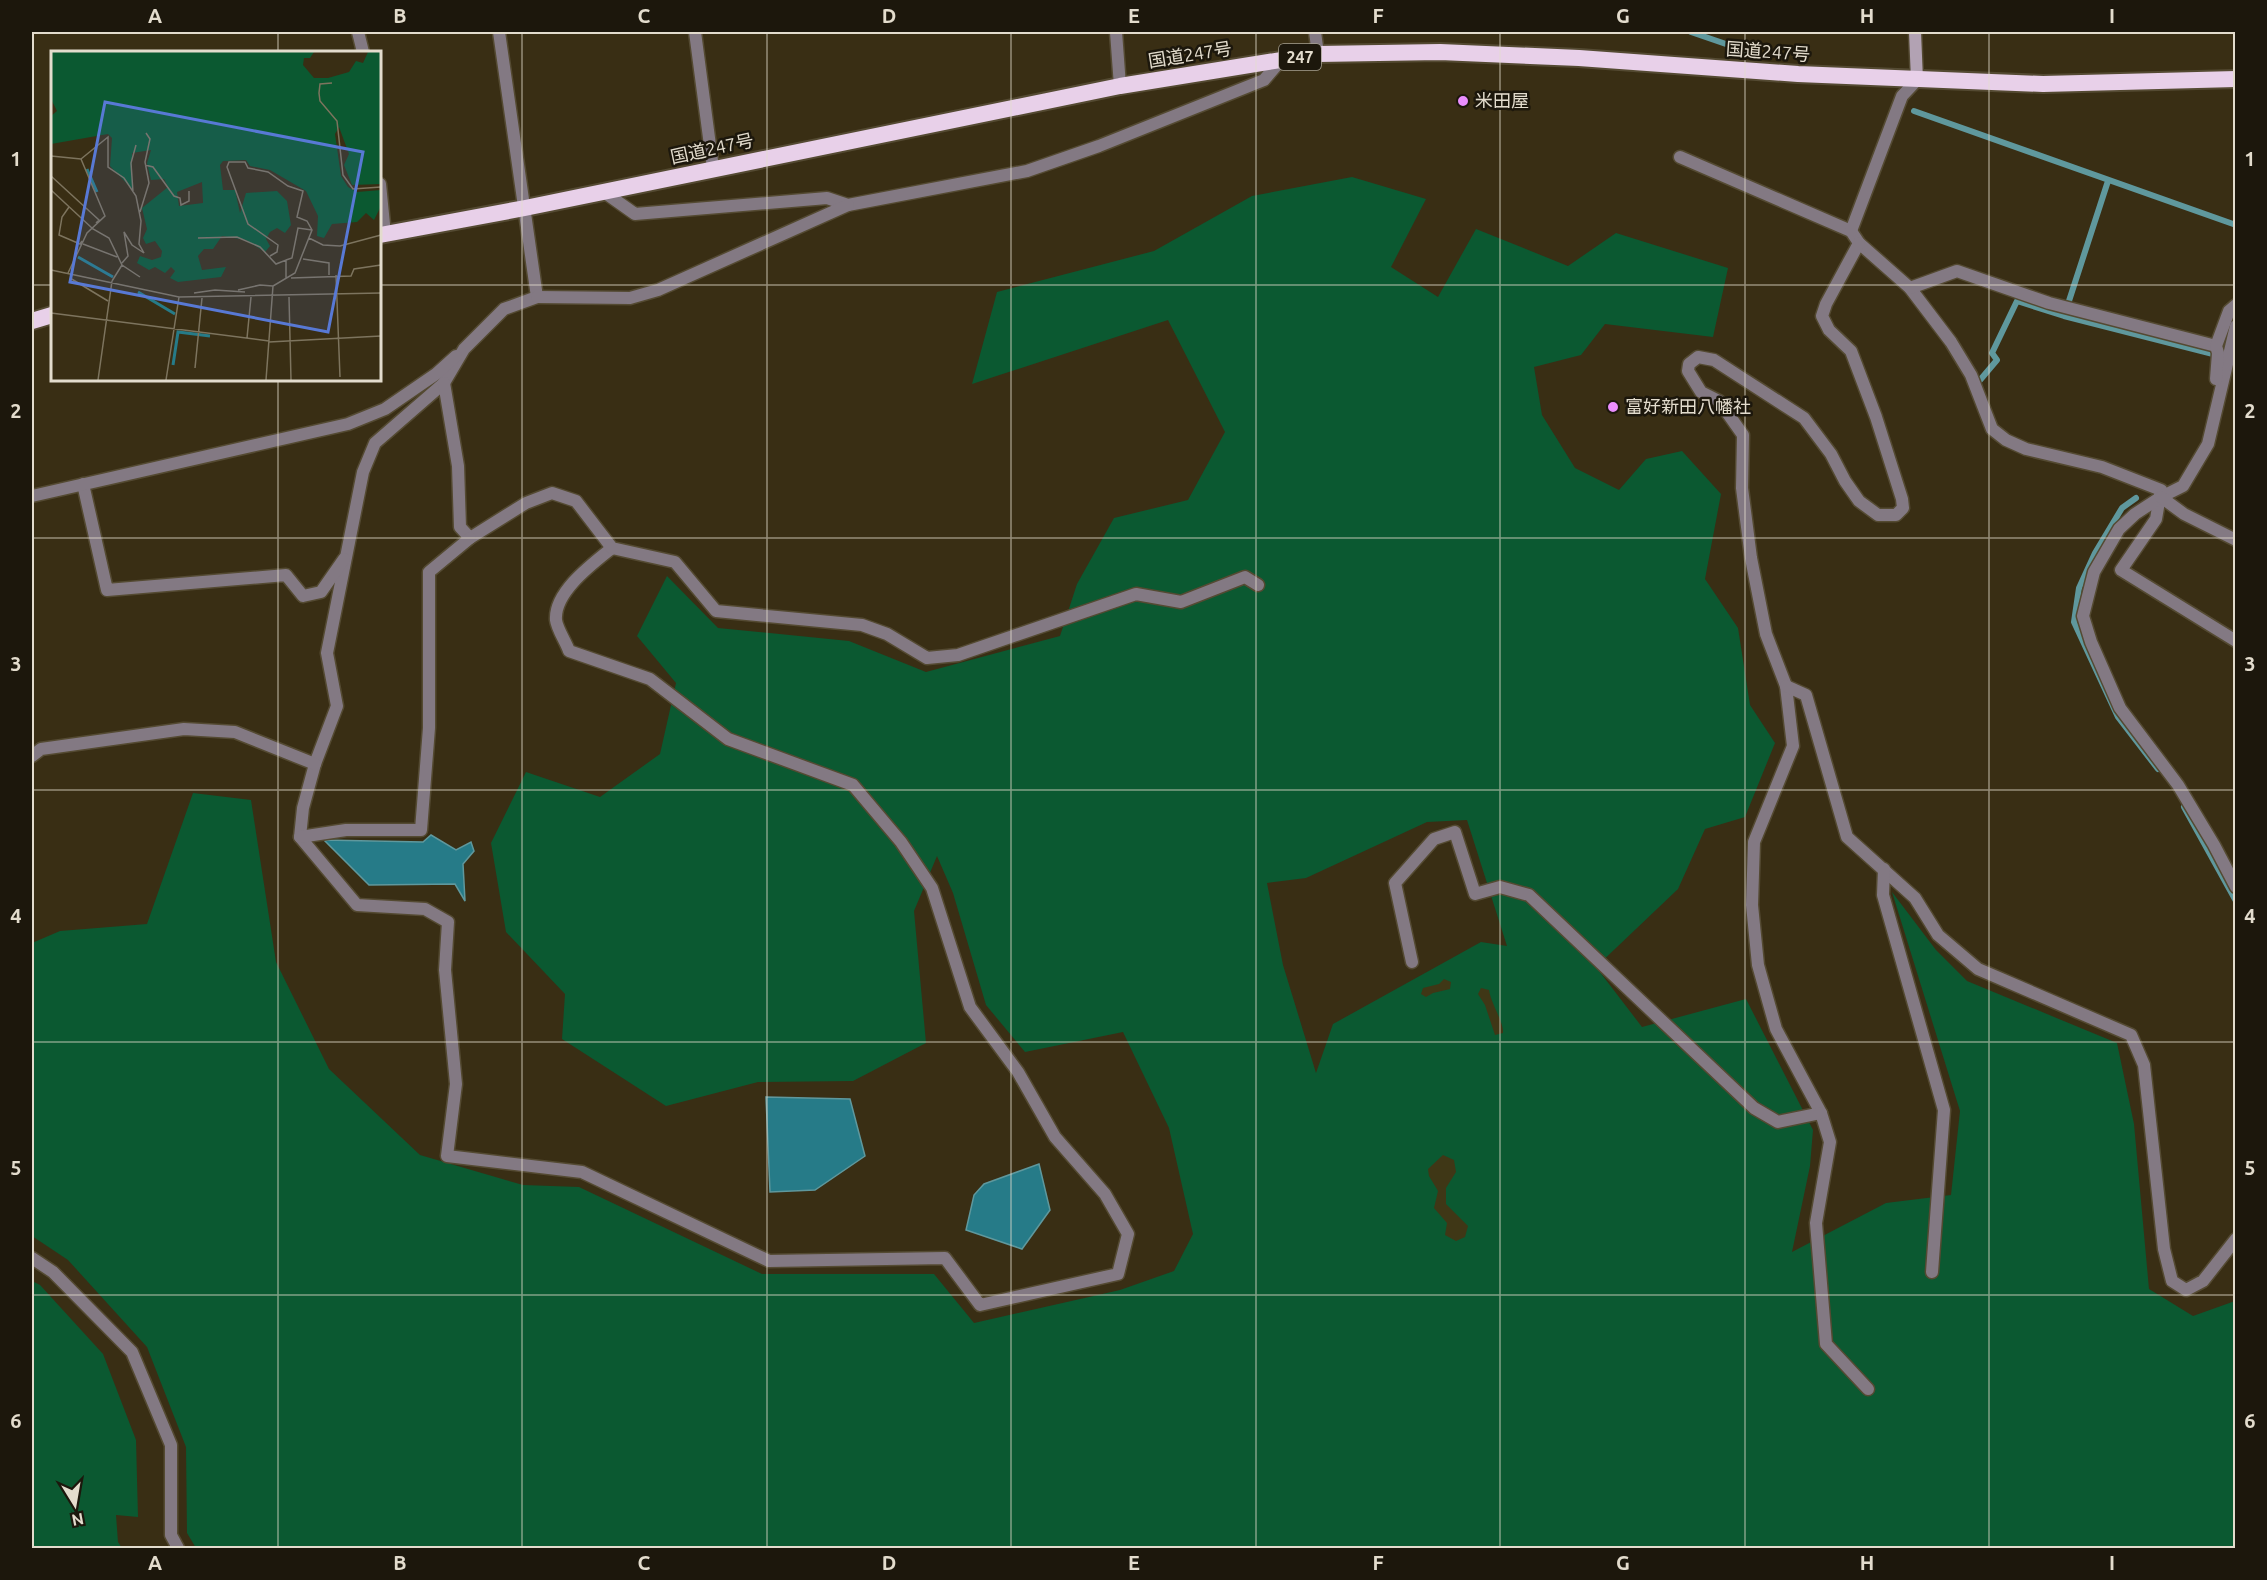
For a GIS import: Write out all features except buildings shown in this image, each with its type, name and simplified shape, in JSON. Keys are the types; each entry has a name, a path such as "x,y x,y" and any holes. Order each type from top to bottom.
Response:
{"highway":[{"name":"国道247号","path":"382,235 525,208 1120,86 1318,54 1451,53 1579,58 1917,80 2043,84 2235,79"},
{"path":"32,321 51,315"}],"main road":[{"path":"1915,32 1917,80"}],"street":[{"path":"358,32 363,51"},
{"path":"499,32 537,297"},
{"path":"695,32 713,168"},
{"path":"1116,32 1120,86"},
{"path":"1315,32 1318,54"},
{"path":"32,496 348,424 386,409 436,374 504,309 537,297 630,298 658,290 848,205 1028,171 1100,146 1264,80 1281,60"},
{"path":"1851,231 1902,96 1917,80"},
{"path":"1680,157 1851,231 1859,243 1910,288 1951,342 1971,375 1992,429 2006,440 2026,449 2102,467 2161,490 2156,519 2121,570 2235,641"},
{"path":"604,192 635,214 827,198 848,205"},
{"path":"381,210 382,235"},
{"path":"1859,243 1826,304 1822,316 1829,330 1851,351 1876,417 1902,499 1903,508 1896,515 1878,515 1859,501 1831,454 1804,418 1714,360 1698,357 1689,364 1688,371 1701,392 1719,402 1743,435 1742,488 1751,558 1766,634 1786,686 1793,746 1754,842 1752,905 1758,965 1776,1029 1821,1113 1830,1142 1816,1223 1826,1344 1868,1389"},
{"path":"1910,288 1957,271 2049,303 2216,346"},
{"path":"2216,401 2218,353 2216,346 2229,311 2235,305"},
{"path":"2235,326 2208,444 2183,486 2135,514 2119,529 2094,572 2083,616 2091,642 2120,708 2178,785 2214,845 2235,887"},
{"path":"464,349 444,383 375,443 363,472 327,653 337,706 315,764 303,808 300,837 357,905 425,909 448,922 445,970 456,1084 447,1156 582,1172 769,1261 945,1258 980,1305 1118,1274 1128,1234 1105,1194 1055,1137 1018,1072 970,1007 932,888 901,842 853,785 728,739 650,679 569,651 556,621 562,596 585,569 612,548"},
{"path":"2222,379 2227,381 2235,363"},
{"path":"444,383 458,466 460,527 470,538"},
{"path":"84,484 107,590 286,575 303,596 321,591 347,556"},
{"path":"300,837 346,830 421,830 429,728 429,572 470,538 526,503 552,493 576,501 612,548 675,562 716,611 862,625 887,634 927,658 958,655 1136,594 1181,602 1245,577 1258,585"},
{"path":"2161,497 2184,514 2235,540"},
{"path":"1786,686 1806,695 1847,837 1915,898 1938,935 1978,969 2131,1035 2144,1065 2164,1249 2172,1281 2186,1290 2203,1281 2235,1239"},
{"path":"32,756 41,750 184,729 235,732 315,764"},
{"path":"1412,962 1395,883 1434,839 1455,832 1475,894 1500,887 1529,895 1754,1108 1778,1122 1821,1113"},
{"path":"1884,869 1882,895 1944,1110 1932,1272"},
{"path":"32,1258 53,1272 132,1352 171,1445 171,1535 178,1548"}],"green space":[{"path":"1352,177 1426,199 1391,267 1438,297 1476,229 1568,266 1616,233 1728,268 1713,337 1605,324 1581,355 1534,367 1542,415 1575,468 1619,490 1646,459 1682,451 1721,494 1705,579 1738,628 1750,705 1775,743 1745,817 1705,829 1678,889 1596,967 1642,1027 1746,999 1813,1130 1810,1166 1792,1252 1886,1203 1951,1195 1960,1111 1892,892 1936,950 1967,981 2117,1043 2134,1124 2149,1289 2193,1316 2235,1301 2235,1548 196,1548 187,1533 186,1447 147,1347 68,1260 32,1236 32,943 60,931 147,924 193,793 251,800 276,962 329,1069 420,1155 523,1185 579,1187 762,1274 934,1274 974,1323 1120,1290 1174,1271 1193,1234 1169,1128 1123,1032 1025,1052 986,1005 953,893 937,856 914,911 926,1043 853,1081 758,1082 666,1106 562,1039 565,994 506,932 491,843 526,772 600,797 660,754 676,683 637,636 667,576 718,628 849,641 926,672 1060,636 1077,584 1114,518 1188,500 1225,432 1168,320 972,384 997,292 1154,251 1252,196","holes":["1467,820 1507,946 1481,942 1333,1024 1316,1073 1283,965 1267,883 1306,878 1427,822"]},
{"path":"32,1281 40,1285 103,1354 136,1440 138,1517 116,1515 118,1542 122,1548 32,1548"}],"sand":[{"path":"1444,979 1451,982 1450,989 1426,997 1421,994 1423,988 1439,984"},
{"path":"1481,988 1489,990 1502,1024 1503,1033 1495,1035 1485,1005 1478,994"},
{"path":"1443,1155 1454,1160 1456,1172 1446,1188 1446,1204 1468,1226 1465,1237 1456,1241 1445,1235 1447,1223 1434,1208 1438,1191 1429,1176 1428,1169"}],"water":[{"path":"431,835 456,850 471,842 474,851 463,864 465,901 455,884 369,885 324,840 423,842"},
{"path":"766,1097 850,1099 865,1156 815,1190 770,1192"},
{"path":"1039,1164 1050,1210 1022,1249 966,1230 974,1195 984,1184"}],"waterway":[{"path":"1691,32 1755,54"},
{"path":"1914,111 2236,225"},
{"path":"2067,307 2108,181"},
{"path":"1975,386 1997,360 1992,353 2017,301 2064,316 2213,354"},
{"path":"2136,498 2122,508 2095,553 2079,588 2074,622 2118,717 2158,769"},
{"path":"2184,807 2236,901"}],"place":[{"name":"米田屋","path":"1463,101"},
{"name":"富好新田八幡社","path":"1613,407"}]}
